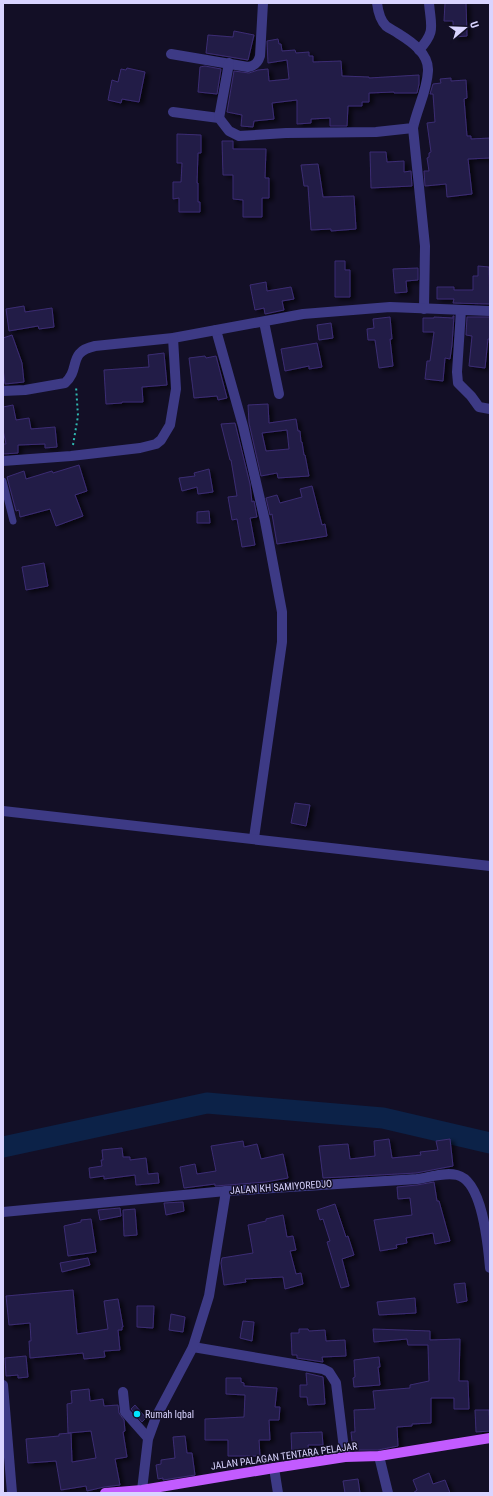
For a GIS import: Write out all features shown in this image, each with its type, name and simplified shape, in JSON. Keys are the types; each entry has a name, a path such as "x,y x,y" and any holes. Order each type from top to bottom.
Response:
{"main road":[{"name":"JALAN PALAGAN TENTARA PELAJAR","path":"105,1493 142,1490 345,1457 379,1456 490,1438"}],"street":[{"path":"171,54 253,67 260,56 263,3"},
{"path":"377,3 380,15 386,25 408,39 419,50 426,60 428,70 425,89 413,128 425,246 424,309"},
{"path":"419,50 432,32 430,3"},
{"path":"229,63 220,118 229,131 239,136 286,133 376,132 413,128"},
{"path":"173,112 220,118"},
{"path":"3,391 26,390 65,383 71,375 78,354 86,348 173,338 303,314 390,307 490,312"},
{"path":"462,310 457,372 458,383 472,396 479,407 490,409"},
{"path":"264,322 279,394"},
{"path":"216,330 243,426 265,521 282,612 281,649 254,838"},
{"path":"3,461 71,456 140,448 156,444 161,440 170,425 176,389 173,338"},
{"path":"3,811 254,838 490,866"},
{"name":"JALAN KH SAMIYOREDJO","path":"3,1212 226,1191 417,1179 448,1174 458,1175 466,1180 473,1188 479,1203 488,1245 490,1268"},
{"path":"142,1490 148,1438 156,1417 193,1347 209,1296 226,1191"},
{"path":"193,1347 323,1369 329,1372 334,1377 336,1383 345,1457"},
{"path":"3,1385 12,1493"},
{"path":"123,1392 125,1412 148,1438"},
{"path":"379,1456 388,1493"},
{"path":"274,1468 278,1493"}],"lane":[{"path":"3,481 13,521"}],"path":[{"path":"71,456 78,416 76,386"}],"building":[{"path":"445,3 466,3 467,36 454,37 453,21 444,21"},
{"path":"234,31 254,35 248,60 206,53 208,35 233,37"},
{"path":"278,39 279,44 281,44 282,51 295,50 296,53 309,52 309,56 313,56 313,62 341,61 342,76 369,78 419,75 417,93 369,93 369,102 362,102 362,106 348,106 347,126 330,126 330,118 311,119 311,123 297,124 297,100 272,103 274,119 254,121 253,127 241,126 242,115 227,112 234,71 249,73 268,69 269,81 289,79 287,60 268,63 267,41"},
{"path":"205,66 221,69 217,94 198,92 200,67"},
{"path":"127,68 145,72 139,102 122,99 121,103 108,100 112,80 118,82 121,69 126,70"},
{"path":"451,78 451,81 466,80 467,98 464,99 467,136 471,136 471,139 490,138 490,158 468,159 472,194 447,197 446,184 425,186 424,171 429,171 427,158 431,152 427,123 435,122 433,94 430,94 433,84 441,83 440,79"},
{"path":"177,134 201,135 201,153 198,153 197,183 200,212 179,212 179,198 173,199 173,182 181,182 182,163 177,163"},
{"path":"222,141 233,141 233,149 266,149 265,178 269,178 269,198 262,198 262,217 243,217 243,200 233,199 233,175 223,175"},
{"path":"370,152 386,152 387,162 404,161 404,172 411,171 412,186 371,188"},
{"path":"318,164 323,197 354,196 356,229 331,231 331,229 311,230 308,186 304,186 301,165"},
{"path":"335,261 345,261 345,270 350,270 350,297 335,297"},
{"path":"478,266 489,267 490,304 453,303 454,299 437,299 437,287 454,287 454,290 473,290 473,276 478,276"},
{"path":"418,268 418,280 406,281 407,292 395,293 393,269"},
{"path":"266,282 267,291 291,287 294,299 282,301 284,310 265,314 264,308 255,310 250,285"},
{"path":"24,306 25,312 52,308 54,327 39,329 38,326 9,331 6,309"},
{"path":"454,316 452,345 450,359 445,358 443,381 425,379 427,361 430,361 434,332 423,332 423,318 453,318"},
{"path":"390,317 392,339 390,339 393,366 379,368 375,340 368,340 367,329 374,328 373,319"},
{"path":"467,317 490,317 490,339 488,339 485,368 469,366 472,336 466,335"},
{"path":"331,323 333,338 319,340 317,325"},
{"path":"12,335 22,363 24,382 5,384 3,369 3,338"},
{"path":"317,343 322,367 309,369 309,366 285,371 281,349"},
{"path":"164,353 167,385 142,387 143,402 106,404 104,370 149,367 148,355"},
{"path":"205,356 206,358 216,356 227,398 218,400 217,396 194,398 189,358"},
{"path":"268,404 269,423 296,419 298,431 300,431 309,476 278,478 277,473 261,476 249,423 248,405","holes":["287,430 289,449 266,451 262,433"]},
{"path":"13,405 16,420 29,418 31,429 55,427 57,447 45,448 45,444 18,445 18,453 3,454 3,444 6,444 3,430 3,407"},
{"path":"235,423 250,484 252,502 254,501 257,517 250,518 255,545 242,547 237,519 232,520 228,497 237,496 231,460 221,424"},
{"path":"79,465 87,491 75,495 83,516 56,526 50,509 20,517 19,510 16,511 7,477 24,471 26,479"},
{"path":"209,469 213,492 198,494 197,487 182,491 179,478 195,476 194,473"},
{"path":"312,486 322,525 325,524 327,536 277,544 272,514 270,515 266,498 277,495 280,503 302,497 300,489"},
{"path":"209,511 210,523 197,523 197,512"},
{"path":"44,563 48,586 26,590 22,567"},
{"path":"295,803 310,805 306,826 291,823"},
{"path":"389,1139 392,1158 421,1155 420,1152 438,1150 436,1141 450,1139 453,1166 416,1173 323,1178 319,1146 348,1144 350,1159 375,1156 374,1141"},
{"path":"243,1141 244,1147 257,1144 261,1159 283,1154 288,1178 266,1182 215,1186 215,1184 184,1188 180,1167 195,1164 197,1174 216,1171 211,1146"},
{"path":"122,1148 123,1157 130,1157 130,1160 146,1158 148,1174 158,1173 159,1183 136,1185 135,1175 104,1179 104,1176 90,1178 89,1168 102,1166 102,1150"},
{"path":"434,1182 437,1201 439,1201 450,1241 435,1244 433,1233 406,1238 407,1243 396,1245 397,1248 380,1251 374,1220 412,1215 410,1198 398,1199 397,1187"},
{"path":"183,1202 184,1211 166,1215 164,1203"},
{"path":"335,1204 346,1237 348,1236 354,1255 342,1259 349,1286 341,1288 327,1242 330,1241 323,1219 320,1220 317,1210"},
{"path":"120,1208 121,1216 100,1220 98,1210"},
{"path":"135,1209 137,1235 124,1236 123,1210"},
{"path":"283,1215 287,1237 293,1236 296,1250 290,1251 296,1274 301,1273 303,1284 285,1289 283,1277 245,1279 246,1282 224,1285 221,1263 222,1258 253,1253 248,1225"},
{"path":"91,1219 96,1252 68,1256 64,1226 81,1222 81,1220"},
{"path":"88,1258 90,1265 62,1272 60,1263"},
{"path":"465,1283 467,1301 457,1303 454,1284"},
{"path":"73,1290 77,1334 108,1329 104,1301 118,1299 123,1327 122,1330 118,1330 120,1350 104,1351 105,1357 84,1359 83,1353 30,1358 30,1323 9,1325 6,1296"},
{"path":"415,1298 416,1313 379,1315 377,1302"},
{"path":"137,1306 154,1306 153,1328 137,1327"},
{"path":"171,1314 185,1317 183,1332 169,1330"},
{"path":"243,1321 254,1322 252,1341 240,1338"},
{"path":"299,1329 308,1329 309,1331 325,1330 326,1341 345,1340 346,1356 322,1357 323,1362 297,1358 297,1355 292,1355 291,1333 299,1333"},
{"path":"373,1329 430,1331 430,1340 460,1339 459,1381 468,1381 469,1409 454,1409 454,1398 431,1398 431,1423 412,1424 412,1426 397,1427 398,1446 378,1450 353,1450 351,1432 355,1432 354,1410 375,1409 373,1391 410,1388 410,1385 429,1381 428,1345 408,1345 407,1339 374,1342"},
{"path":"26,1356 28,1377 18,1378 18,1375 6,1376 5,1358"},
{"path":"379,1357 380,1367 378,1367 380,1385 354,1387 354,1360"},
{"path":"306,1373 323,1377 325,1404 308,1405 307,1397 300,1397 300,1385 307,1385"},
{"path":"226,1378 241,1378 241,1382 244,1383 244,1386 277,1388 275,1407 280,1407 279,1420 269,1420 270,1440 259,1440 260,1456 228,1456 228,1440 205,1440 205,1419 244,1417 245,1395 226,1394"},
{"path":"89,1389 90,1401 103,1399 104,1406 118,1405 119,1413 124,1420 125,1431 123,1432 127,1457 115,1459 120,1485 87,1491 86,1486 61,1490 56,1461 28,1463 26,1439 59,1436 59,1434 71,1433 72,1462 96,1458 91,1431 68,1433 67,1404 72,1403 71,1391"},
{"name":"Rumah Iqbal","path":"135,1405 146,1418 142,1422 131,1409"},
{"path":"475,1410 489,1410 490,1431 476,1432"},
{"path":"322,1432 323,1445 308,1445 309,1456 292,1457 291,1433"},
{"path":"185,1436 187,1453 192,1453 195,1475 163,1480 163,1478 158,1479 156,1465 161,1464 161,1460 175,1458 173,1437"},
{"path":"429,1473 433,1484 445,1480 450,1493 413,1493 417,1490 413,1480"},
{"path":"358,1479 360,1493 345,1493 343,1481"}],"waterway":[{"path":"3,1147 207,1103 383,1118 490,1143"}],"place":[{"name":"Rumah Iqbal","path":"137,1414"}]}
